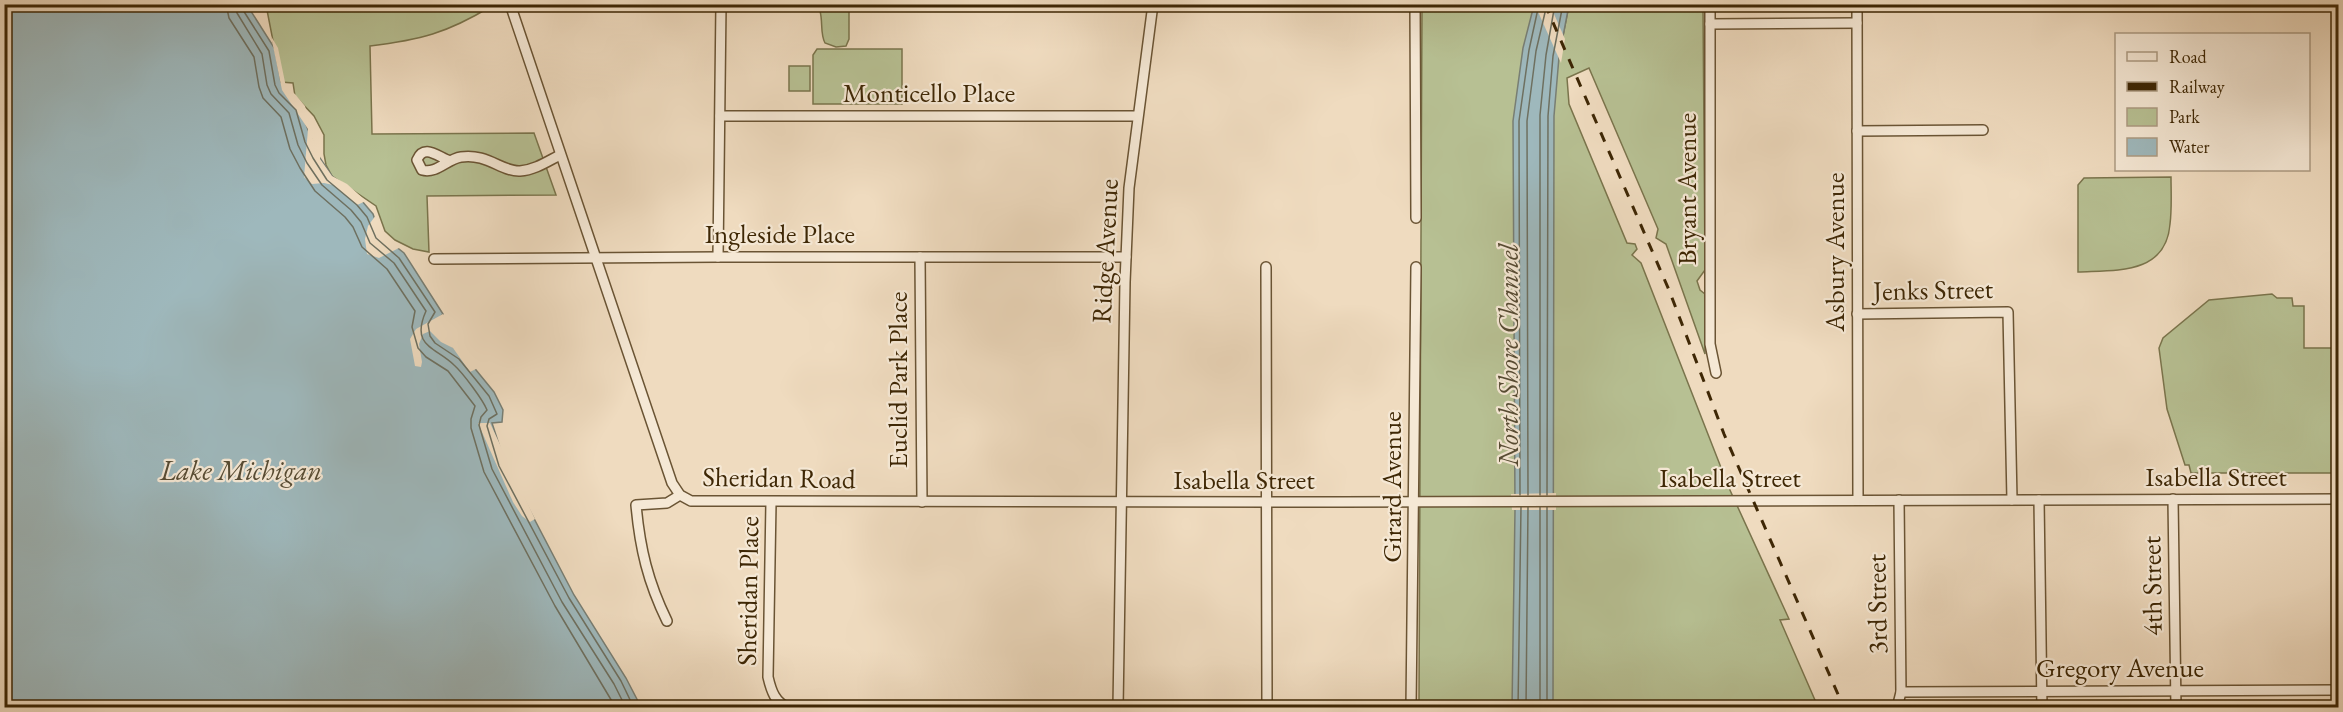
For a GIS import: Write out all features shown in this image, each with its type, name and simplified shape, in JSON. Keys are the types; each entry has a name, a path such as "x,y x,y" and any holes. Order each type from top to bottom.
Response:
{"street":[{"name":"Sheridan Road","path":"510,4 672,483 680,495 691,501 706,502 1122,502"},
{"path":"718,256 721,4"},
{"name":"Ridge Avenue","path":"1122,502 1129,188 1153,4"},
{"path":"1415,4 1416,218"},
{"name":"Bryant Avenue","path":"1710,4 1710,344 1716,373"},
{"name":"Asbury Avenue","path":"1857,4 1858,500"},
{"path":"1710,24 1857,23"},
{"name":"Monticello Place","path":"720,116 1137,116"},
{"path":"1857,131 1983,129"},
{"path":"450,161 460,157 482,158 518,171 534,168 560,155"},
{"name":"Ingleside Place","path":"434,259 718,256 1126,257"},
{"name":"Euclid Park Place","path":"920,257 921,502"},
{"path":"1266,267 1267,707"},
{"name":"Girard Avenue","path":"1412,708 1416,267"},
{"name":"Jenks Street","path":"1857,314 2008,312 2012,500"},
{"path":"667,621 653,594 644,564 639,543 636,505 667,503 680,495"},
{"name":"Isabella Street","path":"1122,502 2338,499"},
{"name":"3rd Street","path":"1897,708 1901,692 1899,500"},
{"path":"2039,500 2042,708"},
{"name":"4th Street","path":"2173,500 2176,708"},
{"name":"Sheridan Place","path":"771,502 768,677 772,693 783,706 789,708"},
{"path":"1118,708 1122,502"},
{"name":"Gregory Avenue","path":"1901,692 2338,690"}],"green space":[{"path":"266,5 489,5 490,7 475,16 433,34 370,46 372,134 534,133 556,195 427,196 429,252 413,249 395,240 385,231 376,206 332,176 326,165 324,135 314,116 295,96 293,83 281,82"},
{"path":"806,5 849,5 849,39 846,46 836,47 825,43 820,11 813,7 806,8"},
{"path":"1422,5 1535,5 1559,56 1569,5 1703,5 1705,270 1697,281 1700,290 1705,294 1705,354 1666,244 1656,238 1658,229 1589,68 1567,78 1569,104 1627,243 1635,244 1637,249 1632,255 1641,263 1729,488 1789,619 1780,620 1818,707 1423,708 1419,703"},
{"path":"817,49 902,49 902,104 813,104 813,55"},
{"path":"789,66 810,66 810,91 789,91"},
{"path":"2171,177 2170,224 2166,241 2159,253 2149,261 2137,266 2108,271 2078,272 2078,185 2084,178"},
{"path":"2272,294 2277,298 2292,298 2293,306 2304,306 2304,348 2338,348 2338,473 2191,473 2189,465 2185,465 2167,409 2159,348 2163,338 2209,300"}],"water":[{"name":"Lake Michigan","path":"4,5 247,5 275,49 281,82 305,122 318,155 332,176 362,201 373,214 380,234 404,253 443,314 434,324 436,335 463,354 494,392 503,410 502,422 492,423 505,463 574,595 626,678 641,707 5,707"},
{"path":"1534,5 1569,5 1559,57 1554,116 1553,707 1512,708 1515,510 1513,121 1523,48"}],"pier":[{"path":"1535,5 1550,5 1565,39 1561,63"},
{"path":"271,36 278,48 286,87 305,106 313,139 321,152 320,159 332,176 347,184 366,201 357,205 333,185 312,184 304,177 308,129 282,90"},
{"path":"376,215 383,232 401,247 379,258 367,254 365,239 368,226"},
{"path":"443,314 444,317 437,325 439,334 465,352 478,368 470,372 453,348 441,342 430,331 423,334 419,344 421,367 415,366 410,339 416,329"},
{"path":"478,423 490,423 535,519 530,522 522,516 513,502"},
{"path":"1556,493 1556,510 1512,510 1511,494"}],"railway":[{"path":"1545,4 1669,290 1724,434 1844,708"}],"water label":[{"name":"North Shore Channel","path":"1508,355"}]}
